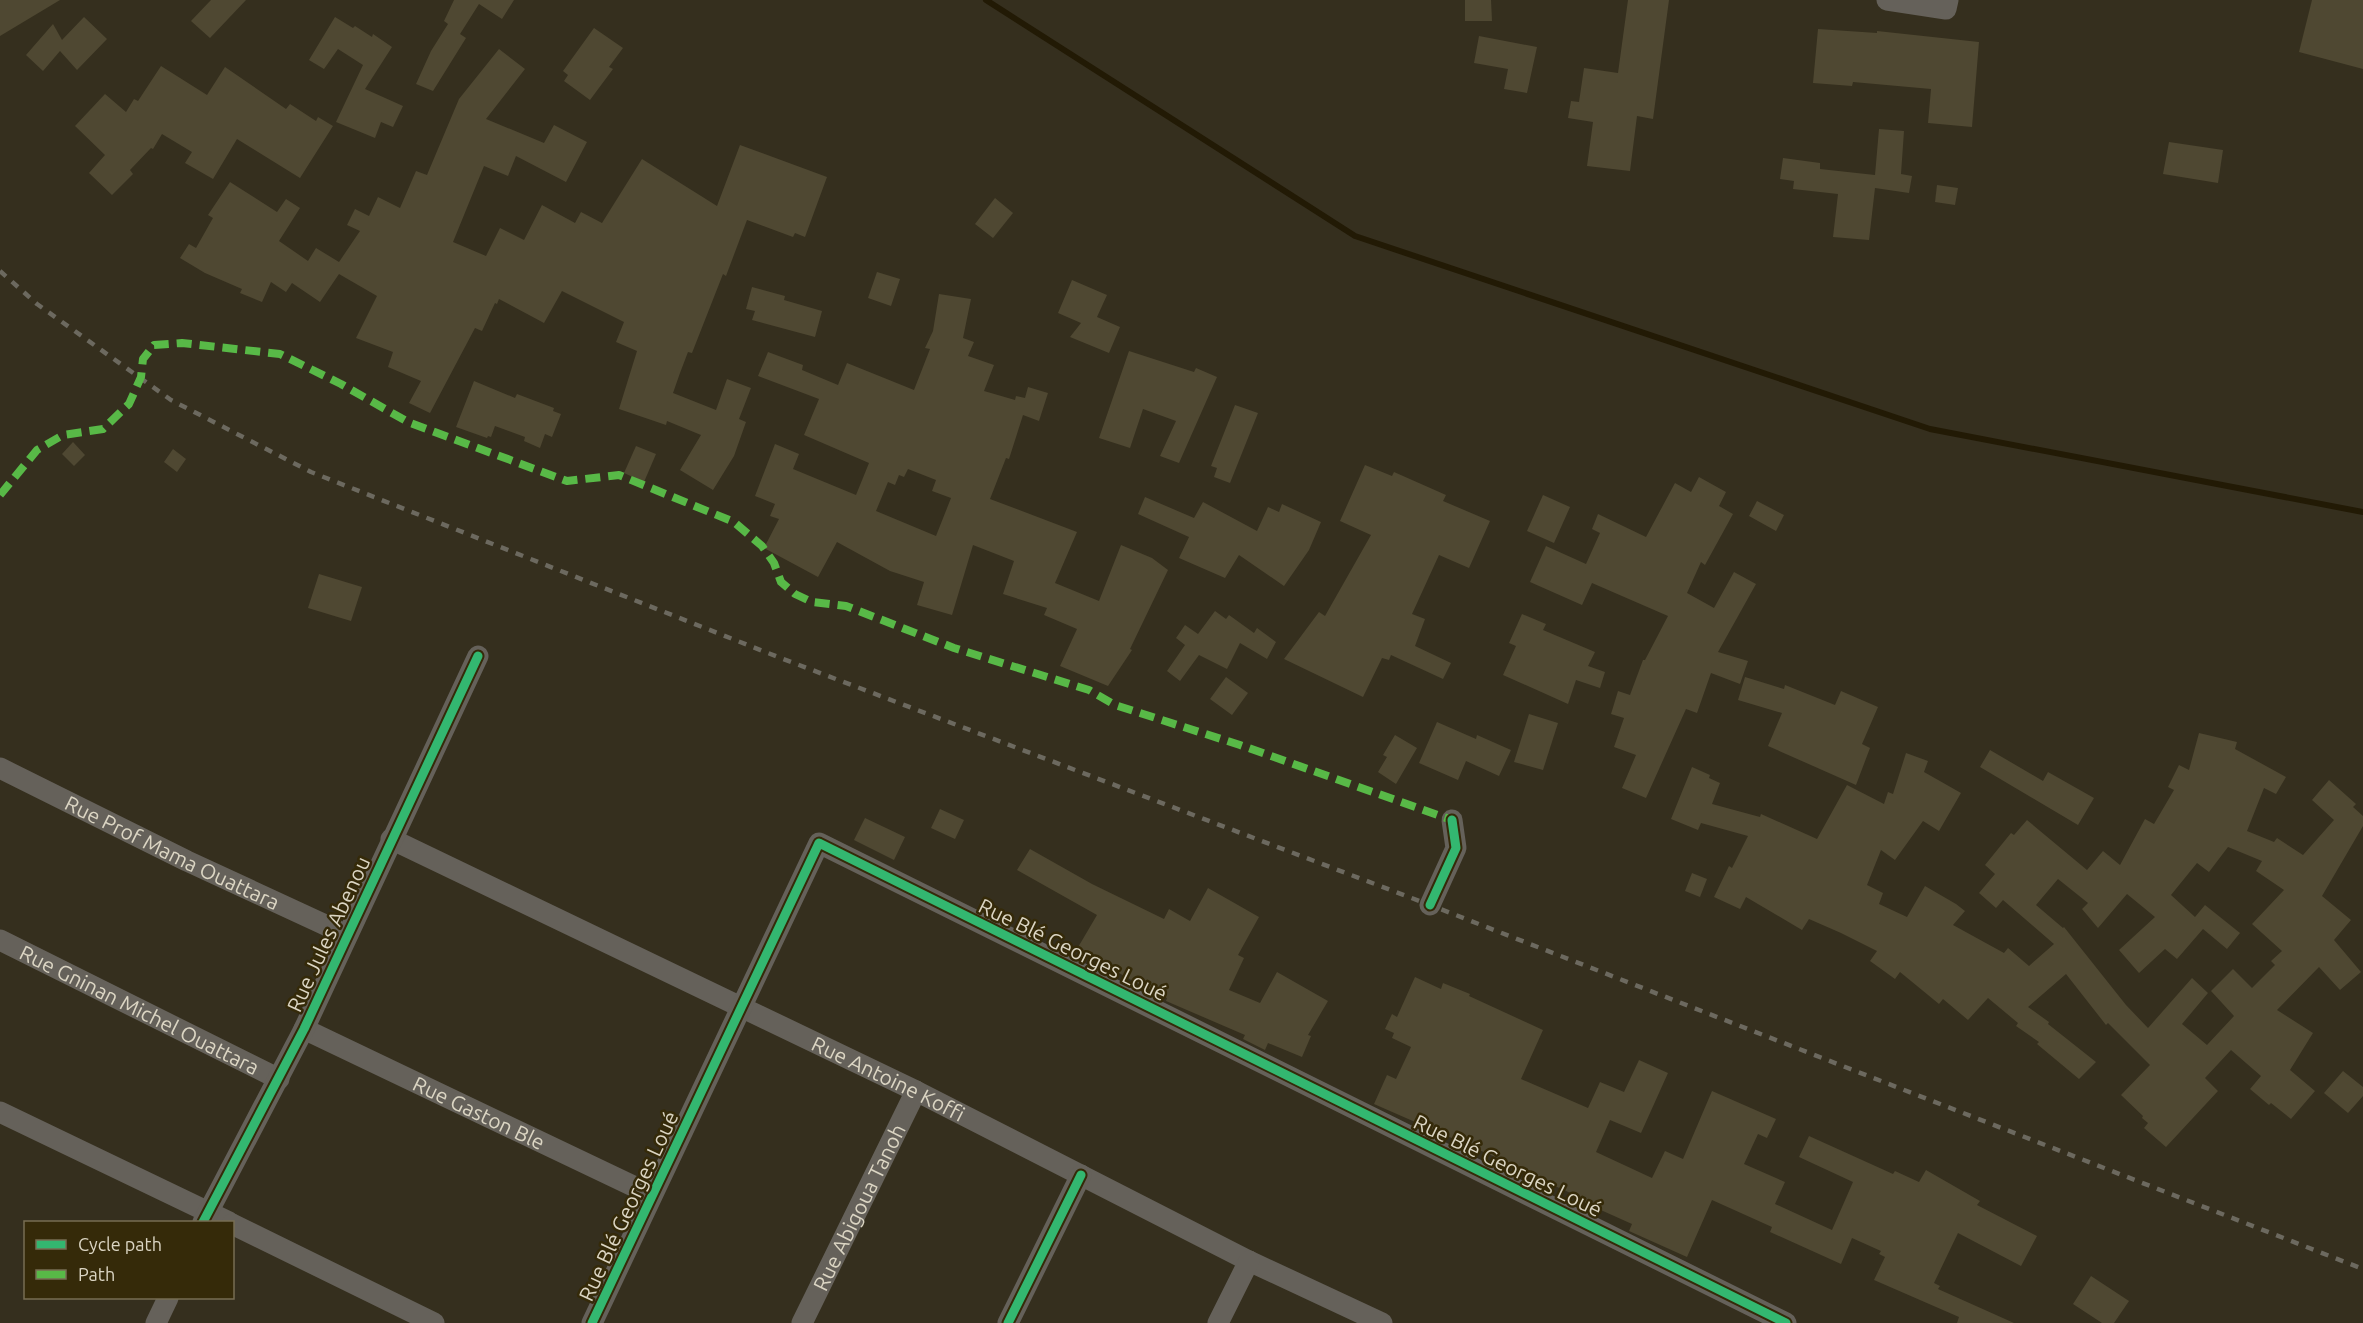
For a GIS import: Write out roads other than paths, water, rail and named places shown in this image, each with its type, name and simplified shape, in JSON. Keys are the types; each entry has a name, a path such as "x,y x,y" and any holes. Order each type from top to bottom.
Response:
{"street":[{"path":"1887,0 1946,9 1948,0"},
{"name":"Rue Jules Abenou","path":"206,1217 304,1029 478,656"},
{"name":"Rue Prof Mama Ouattara","path":"0,768 187,861 347,935"},
{"path":"1430,905 1456,848 1452,820"},
{"name":"Rue Antoine Koffi","path":"391,839 915,1091 1249,1261 1382,1323"},
{"name":"Rue Blé Georges Loué","path":"592,1323 819,843 1786,1323"},
{"name":"Rue Gninan Michel Ouattara","path":"0,940 279,1079"},
{"name":"Rue Gaston Ble","path":"304,1029 652,1195"},
{"name":"Rue Abigoua Tanoh","path":"802,1323 915,1091"},
{"path":"0,1112 206,1217 223,1221"},
{"path":"1008,1323 1081,1175"},
{"path":"234,1224 434,1323"},
{"path":"1218,1323 1249,1261"},
{"path":"156,1323 168,1299"}],"waterway":[{"path":"986,0 1355,236 1930,429 2363,512"}],"railway":[{"path":"0,271 37,304 171,400 311,472 778,657 1430,905 2363,1269"}]}
